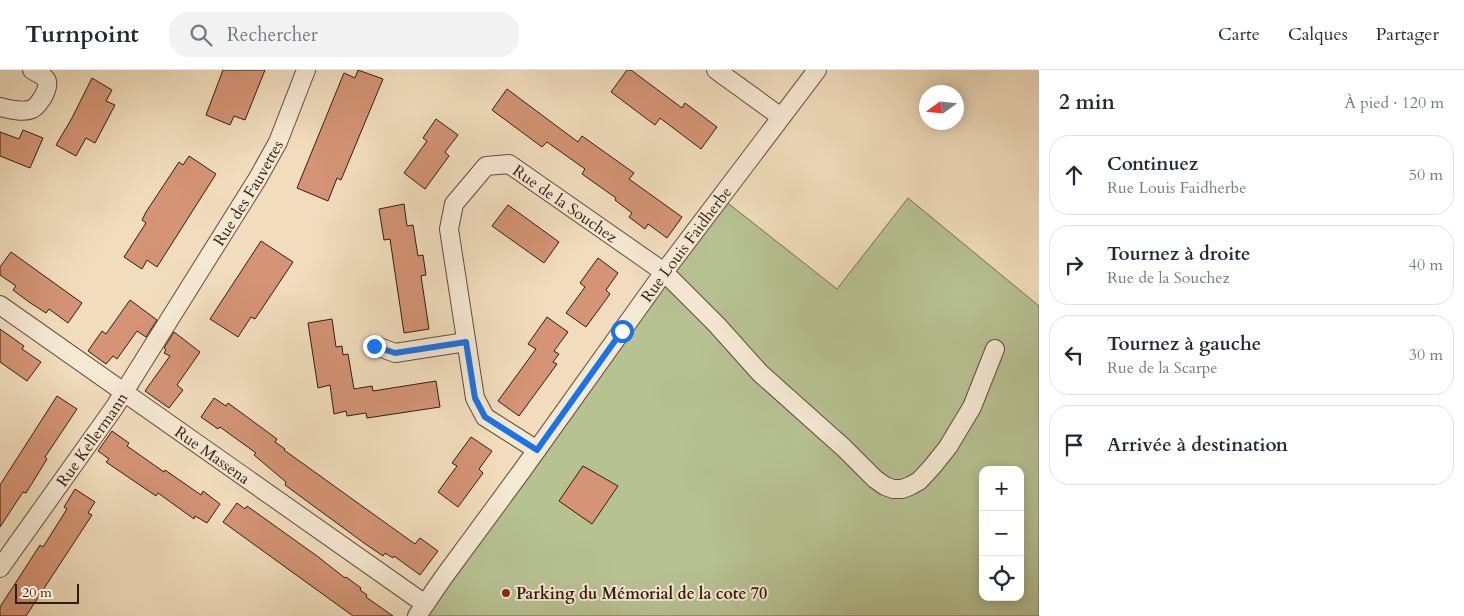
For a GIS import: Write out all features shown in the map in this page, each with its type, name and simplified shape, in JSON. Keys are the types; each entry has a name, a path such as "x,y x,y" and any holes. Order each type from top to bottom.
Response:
{"street":[{"path":"0,107 32,110 37,106 48,87 48,81 44,76 32,70"},
{"name":"Rue des Fauvettes","path":"176,307 258,178 278,142 306,70"},
{"path":"716,70 781,117"},
{"name":"Rue Louis Faidherbe","path":"421,610 664,272 817,70"},
{"name":"Rue de la Souchez","path":"537,450 485,417 475,398 449,229 454,204 486,166 509,164 664,272 716,325 760,374 844,448 875,479 893,489 902,489 919,481 948,447 972,407 995,349"},
{"name":"Rue Massena","path":"0,305 123,392 421,610"},
{"name":"Rue Kellermann","path":"0,568 114,408 176,307"},
{"path":"374,346 395,353 466,342"}],"green space":[{"path":"908,198 1039,306 1039,616 417,616 724,200 837,289"}],"building":[{"path":"223,70 265,70 245,120 234,116 230,125 206,115"},
{"path":"358,70 383,79 341,180 337,178 328,201 297,188 344,73 355,78"},
{"path":"627,70 631,70 682,108 685,103 717,127 701,149 660,118 655,125 611,92"},
{"path":"92,78 112,90 106,101 115,105 95,143 86,138 76,156 56,145"},
{"path":"507,89 578,142 582,136 634,173 629,179 682,217 667,238 648,224 645,229 629,217 632,213 615,200 616,198 582,174 585,169 547,142 542,147 492,110"},
{"path":"436,119 458,135 445,152 449,156 425,189 404,173 427,141 423,138"},
{"path":"23,130 43,138 30,168 0,156 0,132 19,139"},
{"path":"189,156 216,174 157,267 147,260 142,269 124,257 146,223 142,220 146,212 179,162 183,165"},
{"path":"404,204 407,226 413,225 418,256 423,255 426,275 421,276 429,329 404,333 390,239 384,240 379,209"},
{"path":"508,205 559,242 544,263 492,226"},
{"path":"261,241 293,262 255,319 251,317 238,337 210,319"},
{"path":"11,252 82,303 68,323 49,309 46,313 29,302 13,290 16,286 0,275 0,267"},
{"path":"598,258 618,273 606,290 610,294 586,327 566,313 585,287 580,283"},
{"path":"130,300 157,320 146,337 137,331 117,359 113,356 106,364 88,351 102,331 106,334"},
{"path":"547,317 568,332 554,351 559,354 553,362 557,364 519,416 498,401 536,349 528,344"},
{"path":"332,319 336,347 342,346 343,355 348,354 354,389 372,386 373,391 436,381 440,407 367,418 366,413 347,416 346,411 334,414 330,385 318,388 308,323"},
{"path":"0,329 24,346 22,349 41,362 27,381 0,362"},
{"path":"174,332 200,352 177,385 183,390 169,408 145,391 170,356 164,353 166,350 164,348"},
{"path":"57,396 77,409 45,457 47,459 26,493 23,492 0,527 0,485"},
{"path":"214,398 226,406 228,403 277,439 275,442 284,450 415,544 420,538 438,551 420,575 394,556 393,558 385,553 383,556 364,543 285,485 286,482 254,455 256,453 220,427 218,429 201,417"},
{"path":"112,431 129,443 127,446 164,472 165,470 201,495 203,491 220,504 207,523 195,516 194,519 158,493 156,496 106,462 109,459 98,451"},
{"path":"471,437 492,451 479,469 483,473 458,507 438,492 457,466 452,463"},
{"path":"583,466 618,486 592,524 559,501"},
{"path":"75,489 95,502 88,513 92,515 26,616 0,616 0,607 40,545 43,547 67,509 64,507"},
{"path":"237,503 245,509 247,506 346,577 361,588 360,590 367,595 366,597 393,616 353,616 223,522"}],"place":[{"name":"Parking du Mémorial de la cote 70","path":"506,593"}],"route":[{"path":"374,346 395,353 466,342 475,398 485,417 537,450 622,331"}]}
